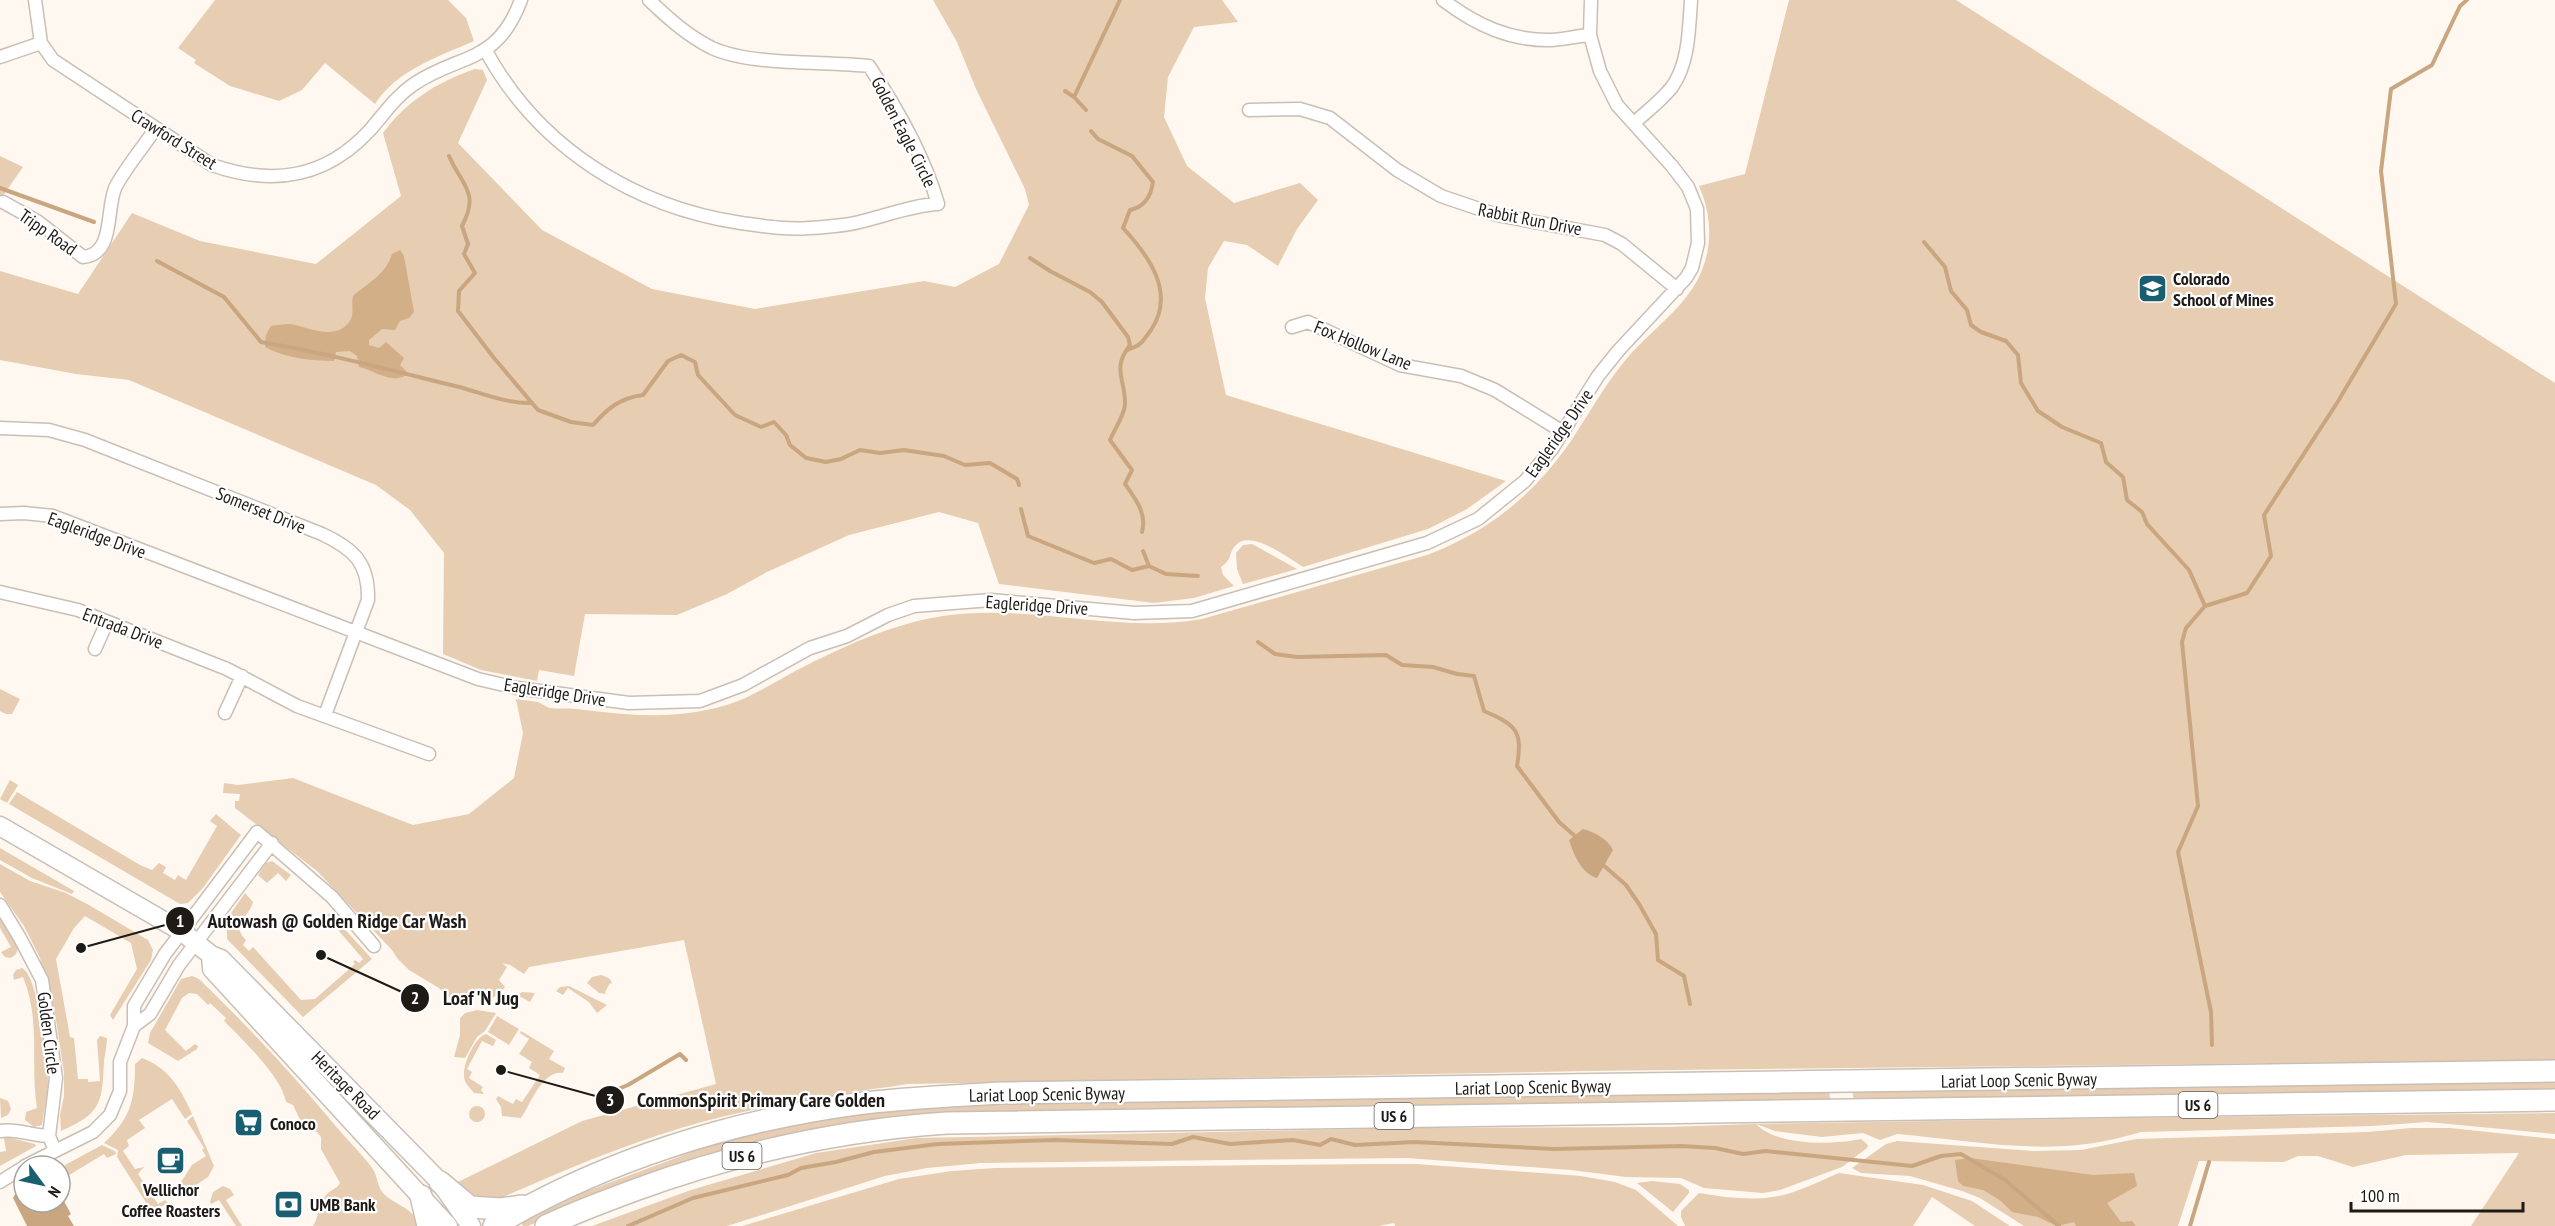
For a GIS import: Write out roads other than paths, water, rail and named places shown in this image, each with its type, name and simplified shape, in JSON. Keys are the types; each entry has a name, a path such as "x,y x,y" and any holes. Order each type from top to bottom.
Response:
{"highway":[{"name":"Lariat Loop Scenic Byway","path":"528,1205 631,1162 727,1131 814,1111 903,1099 1001,1093 1842,1083 2555,1071"},
{"path":"1842,1083 1842,1110"},
{"name":"Lariat Loop Scenic Byway","path":"549,1225 673,1176 734,1158 819,1138 905,1126 1011,1121 2555,1100"},
{"path":"440,1182 470,1207 501,1209 528,1205"},
{"path":"421,1196 428,1226"},
{"name":"US 6","path":"494,1226 528,1205"}],"main road":[{"name":"Heritage Road","path":"0,826 181,931 221,959 440,1182 471,1226"},
{"name":"Heritage Road","path":"204,949 212,969 448,1226"}],"street":[{"path":"0,57 41,43 35,0"},
{"path":"482,54 513,19 521,0"},
{"name":"Golden Eagle Circle","path":"482,54 545,128 572,152 635,193 670,207 705,218 807,229 861,222 926,204 938,204 933,186 892,101 869,66 753,58 726,53 693,38 649,0"},
{"path":"1443,0 1466,17 1491,30 1518,38 1552,40 1590,35"},
{"name":"Eagleridge Drive","path":"0,514 24,513 53,516 478,679 517,688 629,703 700,701 743,685 810,648 847,636 888,615 914,606 992,600 1134,613 1192,611 1427,543 1478,519 1525,481 1563,432 1618,351 1677,289 1692,268 1698,243 1697,209 1688,187 1617,105 1600,71 1590,35 1591,0"},
{"path":"1634,123 1668,91 1679,75 1686,47 1691,0"},
{"name":"Crawford Street","path":"41,43 53,60 212,165 262,177 295,176 322,166 340,156 372,128 390,104 416,83 482,54"},
{"name":"Rabbit Run Drive","path":"1249,110 1300,109 1330,118 1397,170 1441,196 1497,215 1605,235 1622,244 1677,289"},
{"name":"Tripp Road","path":"3,202 37,221 83,257 97,253 106,234 114,190 156,128"},
{"name":"Fox Hollow Lane","path":"1292,327 1308,322 1400,365 1461,376 1495,390 1563,432"},
{"name":"Somerset Drive","path":"0,428 49,430 85,440 339,542 354,552 364,568 368,584 368,600 325,715"},
{"name":"Entrada Drive","path":"0,592 78,610 242,676 297,706 429,754"},
{"path":"95,649 107,622"},
{"path":"225,713 242,676"},
{"path":"49,1154 93,1132 110,1115 120,1090 120,1062 134,1026 134,1006 181,931 257,832 332,897 374,946"},
{"path":"134,1026 150,1014 179,965 204,949 272,843"},
{"name":"Golden Circle","path":"0,906 42,980 56,1078 49,1136 55,1151"},
{"path":"0,1131 11,1129 35,1136 49,1136"}],"waterway":[{"path":"1074,97 1120,0"},
{"path":"2205,606 2247,593 2271,556 2264,515 2337,403 2396,304 2381,171 2391,89 2432,65 2460,6 2467,0"},
{"path":"1065,91 1086,110"},
{"path":"1091,131 1098,139 1132,156 1153,182 1146,200 1140,206 1130,210 1123,228 1150,263 1160,289 1161,302 1158,316 1151,330 1141,343 1127,350"},
{"path":"449,156 469,197 467,214 462,226 468,244 464,254 475,273 459,291 458,311 538,410 571,422 593,425 615,405 643,395 668,361 681,355 695,362 698,375 735,415 761,427 774,422 786,435 790,445 806,458 826,462 841,459 860,450 880,453 904,450 944,456 965,465 990,463 1017,479 1019,485"},
{"path":"0,188 94,222"},
{"path":"1924,242 1945,267 1951,291 1967,310 1971,325 1981,332 2006,341 2018,355 2021,383 2038,411 2062,427 2101,443 2106,462 2123,477 2127,500 2142,512 2147,524 2189,570 2205,606 2186,628 2182,642 2198,806 2178,852 2211,1012 2212,1045"},
{"path":"1030,258 1090,292 1102,302 1128,337 1130,345 1124,353 1120,368 1125,405 1110,440 1132,470 1125,484 1142,513 1142,532"},
{"path":"157,261 224,297 261,342 358,362 503,400 532,403"},
{"path":"1021,509 1028,536 1094,563 1111,559 1132,570 1149,566 1166,574 1198,576"},
{"path":"1143,551 1149,566"},
{"path":"1258,642 1275,654 1297,657 1386,655 1402,665 1433,667 1474,676 1484,711 1504,720 1518,736 1517,766 1559,822 1576,837"},
{"path":"1602,864 1626,885 1639,904 1656,934 1658,960 1684,976 1690,1004"},
{"path":"613,1091 628,1085 680,1054 686,1060"},
{"path":"628,1226 693,1198 788,1175 801,1168 874,1152 938,1144 1055,1140 1172,1144 1193,1137 1230,1144 1293,1140 1320,1145 1331,1139 1355,1145 1414,1142 1554,1149 1681,1146 1715,1148 1743,1154 1766,1151 1912,1166 1941,1156 1961,1154 2005,1180 2059,1226"},
{"path":"2190,1226 2209,1162"}],"place":[{"name":"Colorado School of Mines","path":"2152,288"},
{"name":"Autowash @ Golden Ridge Car Wash","path":"81,948"},
{"name":"Loaf 'N Jug","path":"321,955"},
{"name":"CommonSpirit Primary Care Golden","path":"501,1070"},
{"name":"Conoco","path":"249,1123"},
{"name":"Vellichor Coffee Roasters","path":"171,1160"},
{"name":"UMB Bank","path":"289,1204"}]}
